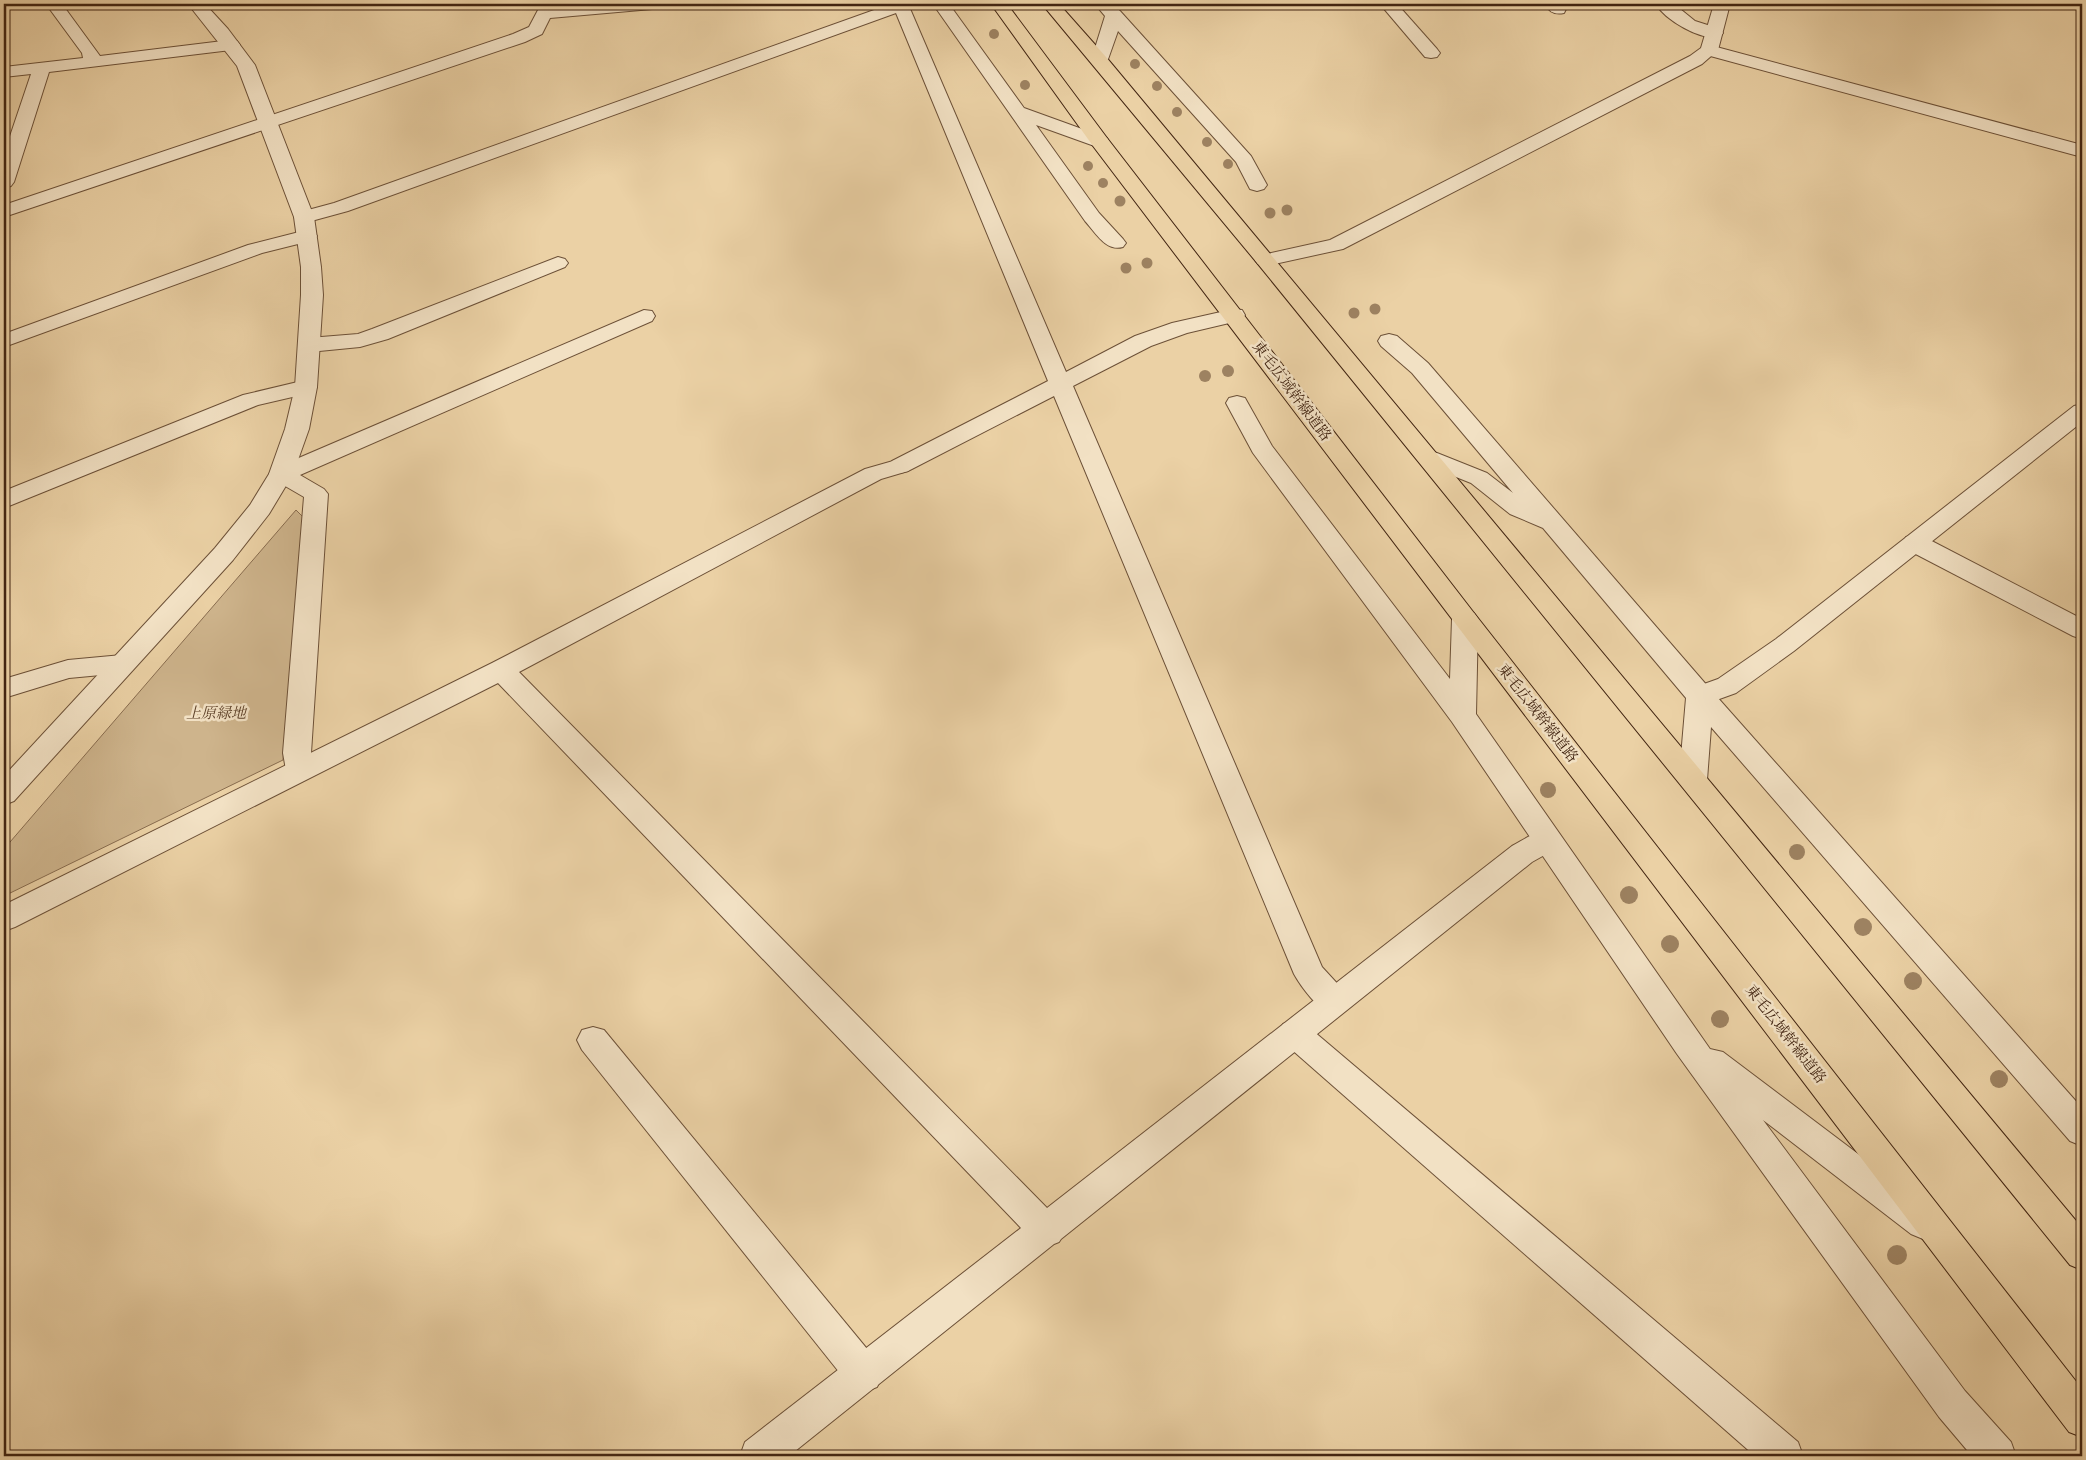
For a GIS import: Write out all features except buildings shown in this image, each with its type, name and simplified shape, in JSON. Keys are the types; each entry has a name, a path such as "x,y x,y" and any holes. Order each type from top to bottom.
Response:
{"highway":[{"name":"東毛広域幹線道路","path":"999,4 1100,142 1465,619 2082,1419"},
{"path":"1050,4 1100,61 1429,458 2082,1254"}],"street":[{"path":"54,4 91,53 93,62"},
{"path":"4,794 224,554 260,510 281,474 297,429 306,387 309,345 311,276 305,227 246,65 196,4"},
{"path":"4,211 519,38 536,30 542,9 652,4"},
{"path":"942,4 1092,217 1116,243"},
{"path":"1388,4 1431,53"},
{"path":"1664,4 1712,42 2082,151"},
{"path":"1265,260 1336,245 1696,60 1712,42 1722,4"},
{"path":"4,341 254,249 305,227 342,207 901,6 1062,383 1310,974 1334,1001"},
{"path":"1100,61 1109,9"},
{"path":"1109,9 1244,160 1257,185"},
{"path":"4,72 231,45"},
{"path":"4,182 42,68"},
{"path":"1019,112 1100,142"},
{"path":"309,345 360,340 380,334 558,263"},
{"path":"4,919 501,670 873,474 900,466 1142,341 1180,328 1234,315"},
{"path":"281,474 644,316"},
{"path":"1389,342 1420,368 1700,696 2082,1132"},
{"path":"4,500 251,400 306,387"},
{"path":"1237,403 1261,448 1462,715 1688,1044 1952,1404 1997,1456"},
{"path":"1700,696 1727,686 1763,660 1916,542 2082,410"},
{"path":"1429,458 1479,478 1519,509 1558,528"},
{"path":"281,474 316,494 297,753 300,770"},
{"path":"1916,542 2082,630"},
{"path":"1462,715 1465,619"},
{"path":"4,689 68,668 122,664"},
{"path":"501,670 1047,1230"},
{"path":"1693,780 1700,696"},
{"path":"759,1456 1522,854 1547,840"},
{"path":"1294,1033 1784,1456"},
{"path":"593,1040 864,1374"},
{"path":"1688,1044 1946,1241"}],"green space":[{"name":"上原緑地","path":"296,510 304,518 283,760 4,896 4,849"}]}
